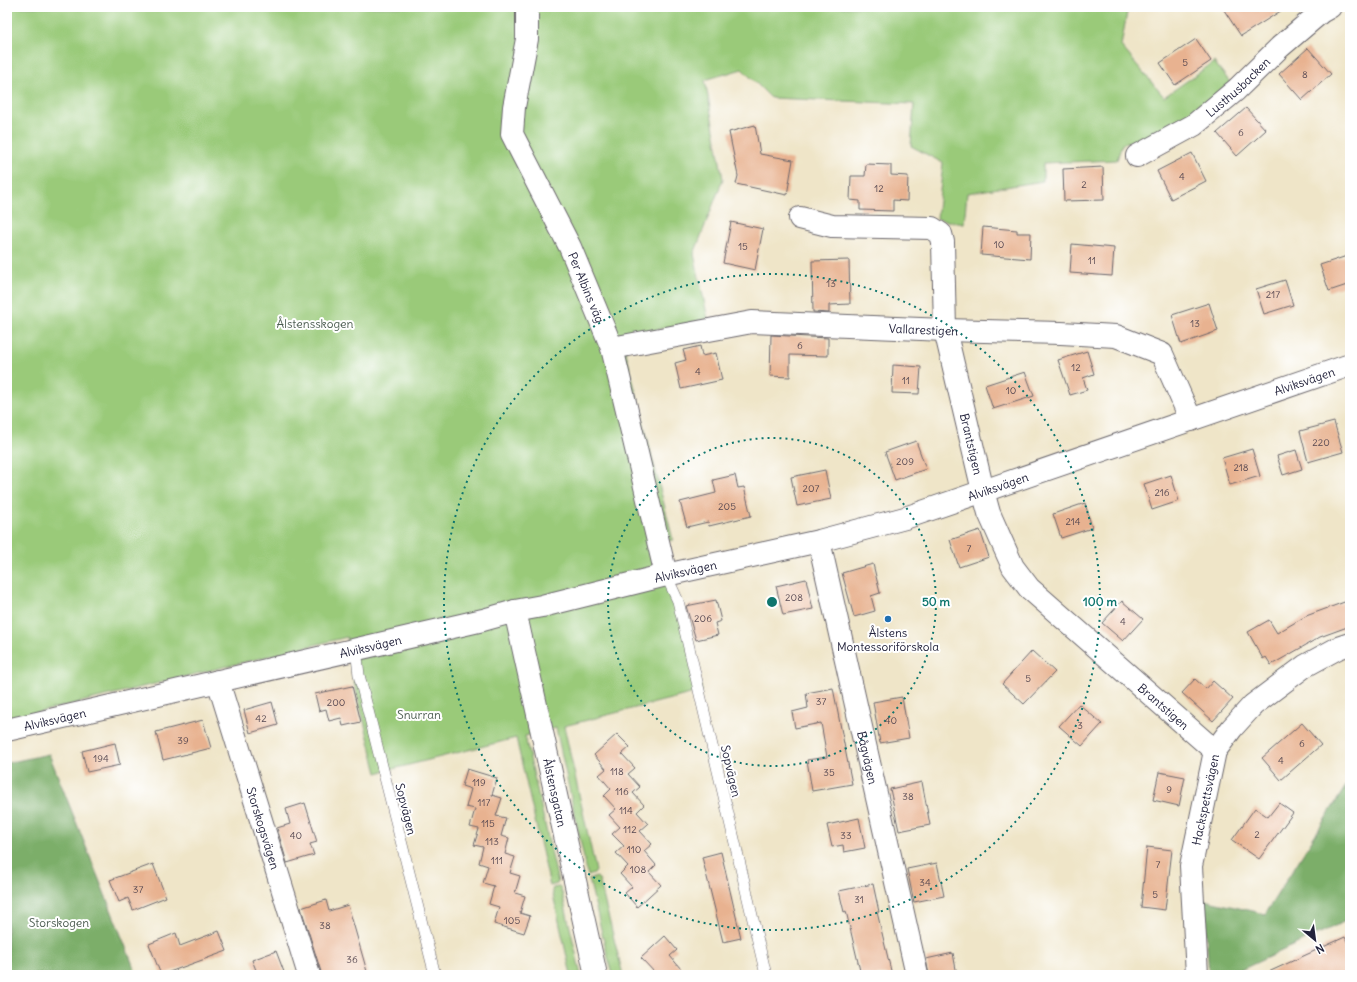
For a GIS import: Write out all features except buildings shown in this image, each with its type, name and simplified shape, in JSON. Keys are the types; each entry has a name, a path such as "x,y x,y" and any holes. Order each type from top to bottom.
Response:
{"street":[{"name":"Per Albins väg","path":"527,7 527,39 514,107 512,134 570,247 612,348 666,575"},
{"name":"Lusthusbacken","path":"1137,156 1194,125 1236,90 1280,47 1330,7"},
{"name":"Brantstigen","path":"800,218 832,226 932,228 941,234 943,242 945,330 989,513 1013,567 1029,588 1215,751"},
{"name":"Vallarestigen","path":"612,348 752,322 1116,336 1162,354 1191,420"},
{"name":"Alviksvägen","path":"7,730 356,648 483,620 666,575 819,541 905,518 1350,365"},
{"name":"Bågvägen","path":"819,541 917,975"},
{"name":"Ålstensgatan","path":"515,611 596,975"},
{"name":"Hackspettsvägen","path":"1197,975 1191,866 1215,751 1232,728 1253,705 1305,666 1338,648 1350,644"},
{"name":"Storskogsvägen","path":"218,681 309,975"}],"lane":[{"name":"Sopvägen","path":"666,575 678,602 766,975"},
{"name":"Sopvägen","path":"356,648 359,675 435,975"}],"green space":[{"name":"Ålstensskogen","path":"7,7 1128,7 1121,46 1164,97 1214,62 1230,82 1197,112 1150,139 1122,144 1117,160 1043,163 1043,181 967,193 964,224 937,219 943,163 911,146 914,104 771,98 742,69 705,80 723,179 694,254 708,319 622,337 673,540 646,545 680,602 702,691 564,726 596,871 594,874 588,876 556,728 525,736 558,882 557,884 550,886 516,738 377,773 353,678 347,637 7,720"},
{"name":"Storskogen","path":"49,754 137,975 7,975 7,763"},
{"path":"1346,786 1350,786 1350,919 1230,975 1209,975 1204,900 1265,914"},
{"path":"597,877 599,879 623,975 612,975 589,879"},
{"path":"559,887 561,889 581,975 571,975 552,890 553,888"}],"place":[{"name":"Ålstens Montessoriförskola","path":"888,619"}],"park label":[{"name":"Snurran","path":"419,714"}]}
